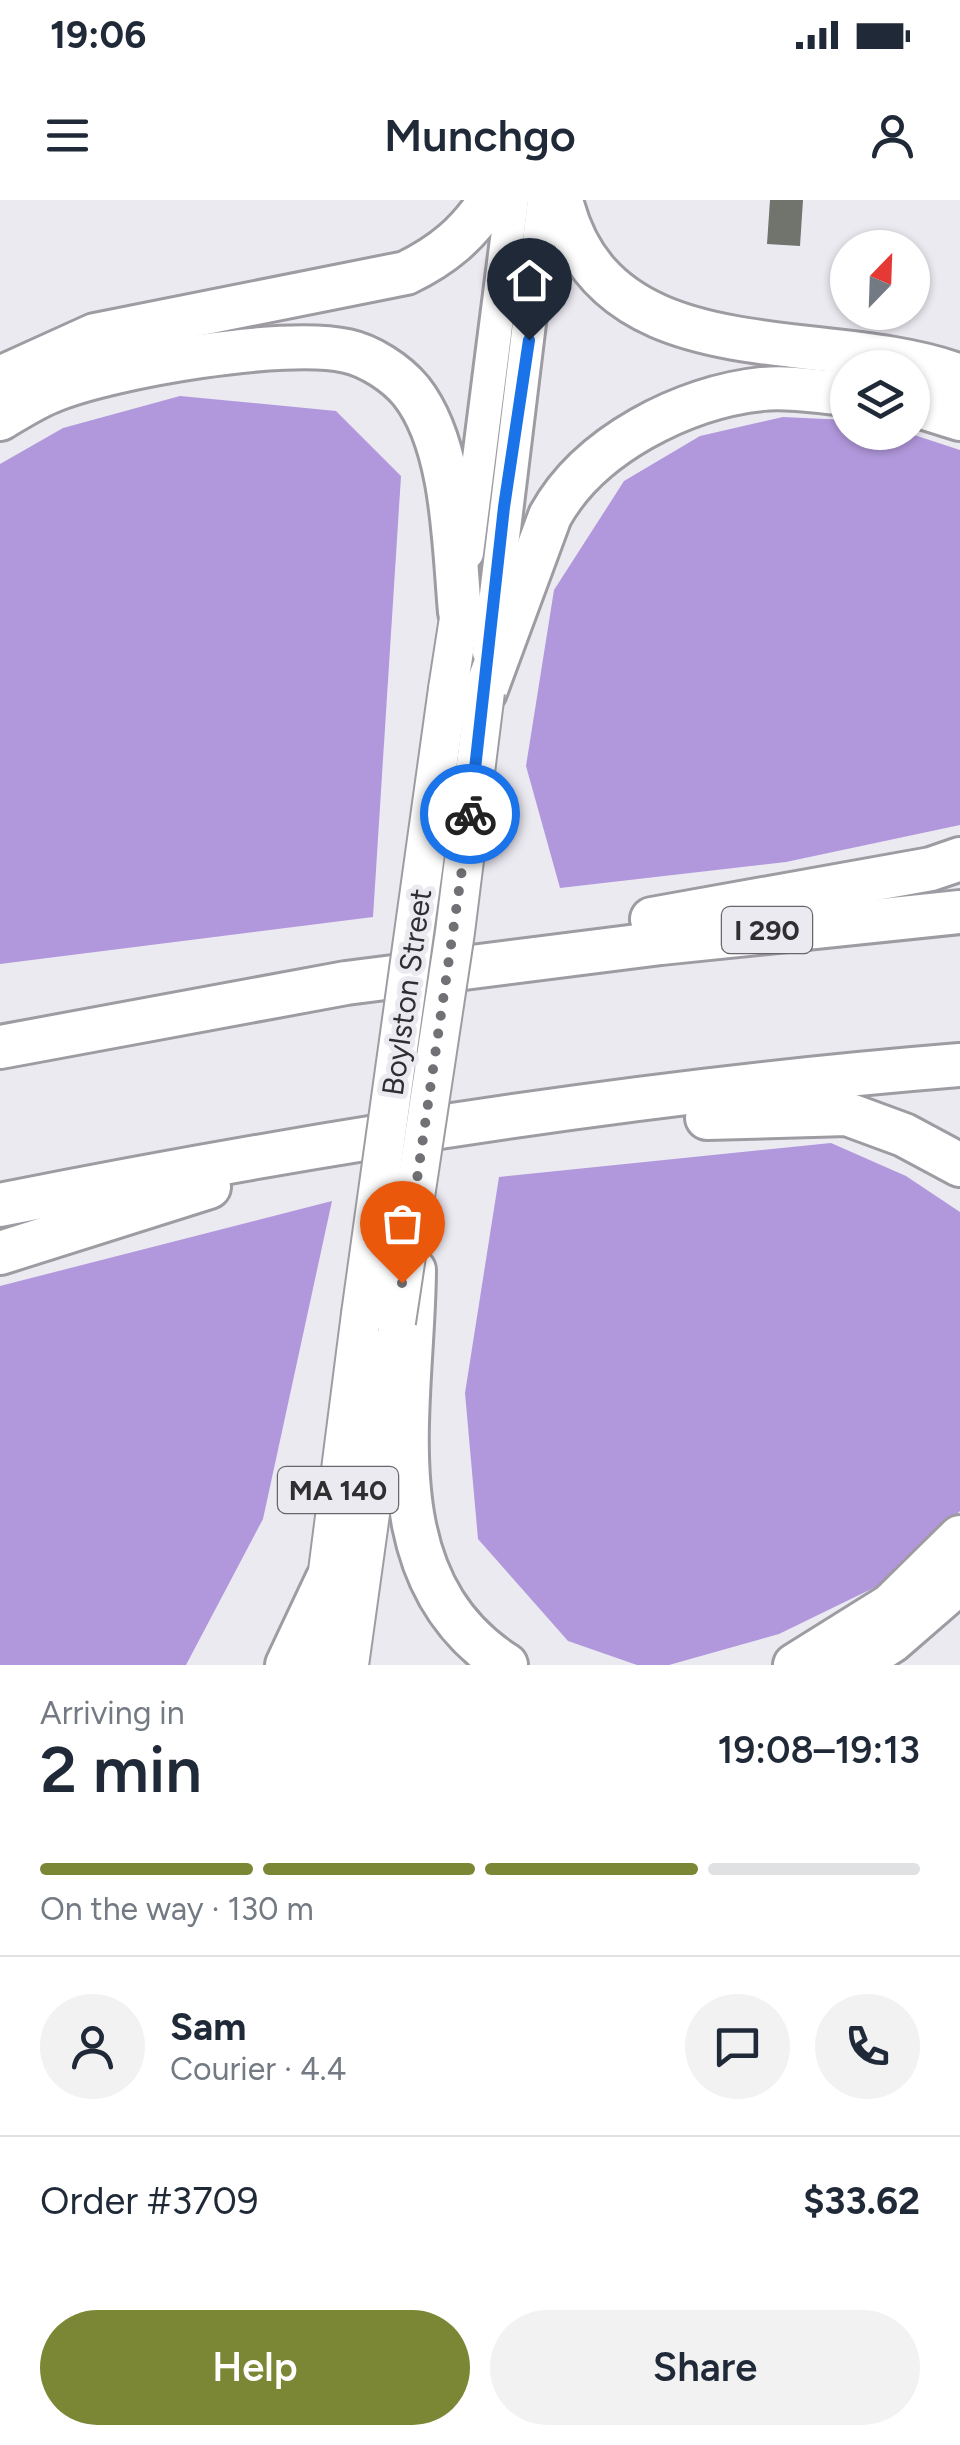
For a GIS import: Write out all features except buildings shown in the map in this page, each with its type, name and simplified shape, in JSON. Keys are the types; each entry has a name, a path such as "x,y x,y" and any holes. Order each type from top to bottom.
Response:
{"highway":[{"path":"0,378 94,336 406,272 450,248 471,228 490,200"},
{"path":"561,200 583,257 623,300 649,316 732,336 916,362 960,376"},
{"path":"0,418 71,384 170,362 284,346 326,348 368,358 410,390 428,418 448,485 460,612"},
{"path":"466,690 550,516 565,493 593,466 647,427 688,406 760,389 830,393"},
{"path":"930,409 960,418"},
{"path":"468,967 630,923 930,870 960,859"},
{"name":"I 290","path":"0,1047 346,983 960,912"},
{"path":"0,1022 98,1027"},
{"path":"0,1204 476,1123 831,1077 960,1066"},
{"path":"476,1123 848,1114 904,1135 960,1165"},
{"path":"0,1253 56,1239 347,1143"},
{"path":"412,1214 391,1321 408,1494 419,1554 449,1614 474,1642 506,1665"},
{"path":"795,1665 891,1605 960,1536"},
{"path":"288,1665 326,1580"},
{"path":"855,1665 892,1641 960,1582"}],"main road":[{"name":"Boylston Street","path":"412,1214 455,932 466,690 460,612 512,200"},
{"name":"Boylston Street","path":"349,1665 466,690 544,200"},
{"name":"Boylston Street","path":"316,1665 326,1580 391,1321"}],"shaded area":[{"path":"180,396 336,411 401,476 373,917 0,964 0,464 63,428"},
{"path":"783,417 830,419 830,450 930,450 930,440 960,450 960,825 786,862 560,888 526,766 554,590 624,481 700,436"},
{"path":"831,1143 906,1176 960,1212 960,1511 896,1577 779,1634 669,1665 637,1665 568,1641 478,1539 465,1393 499,1177"},
{"path":"332,1201 263,1519 186,1665 0,1665 0,1286"}],"way so far":[{"path":"402,1283 470,814"}],"route":[{"path":"470,814 504,507 529,340"}]}
